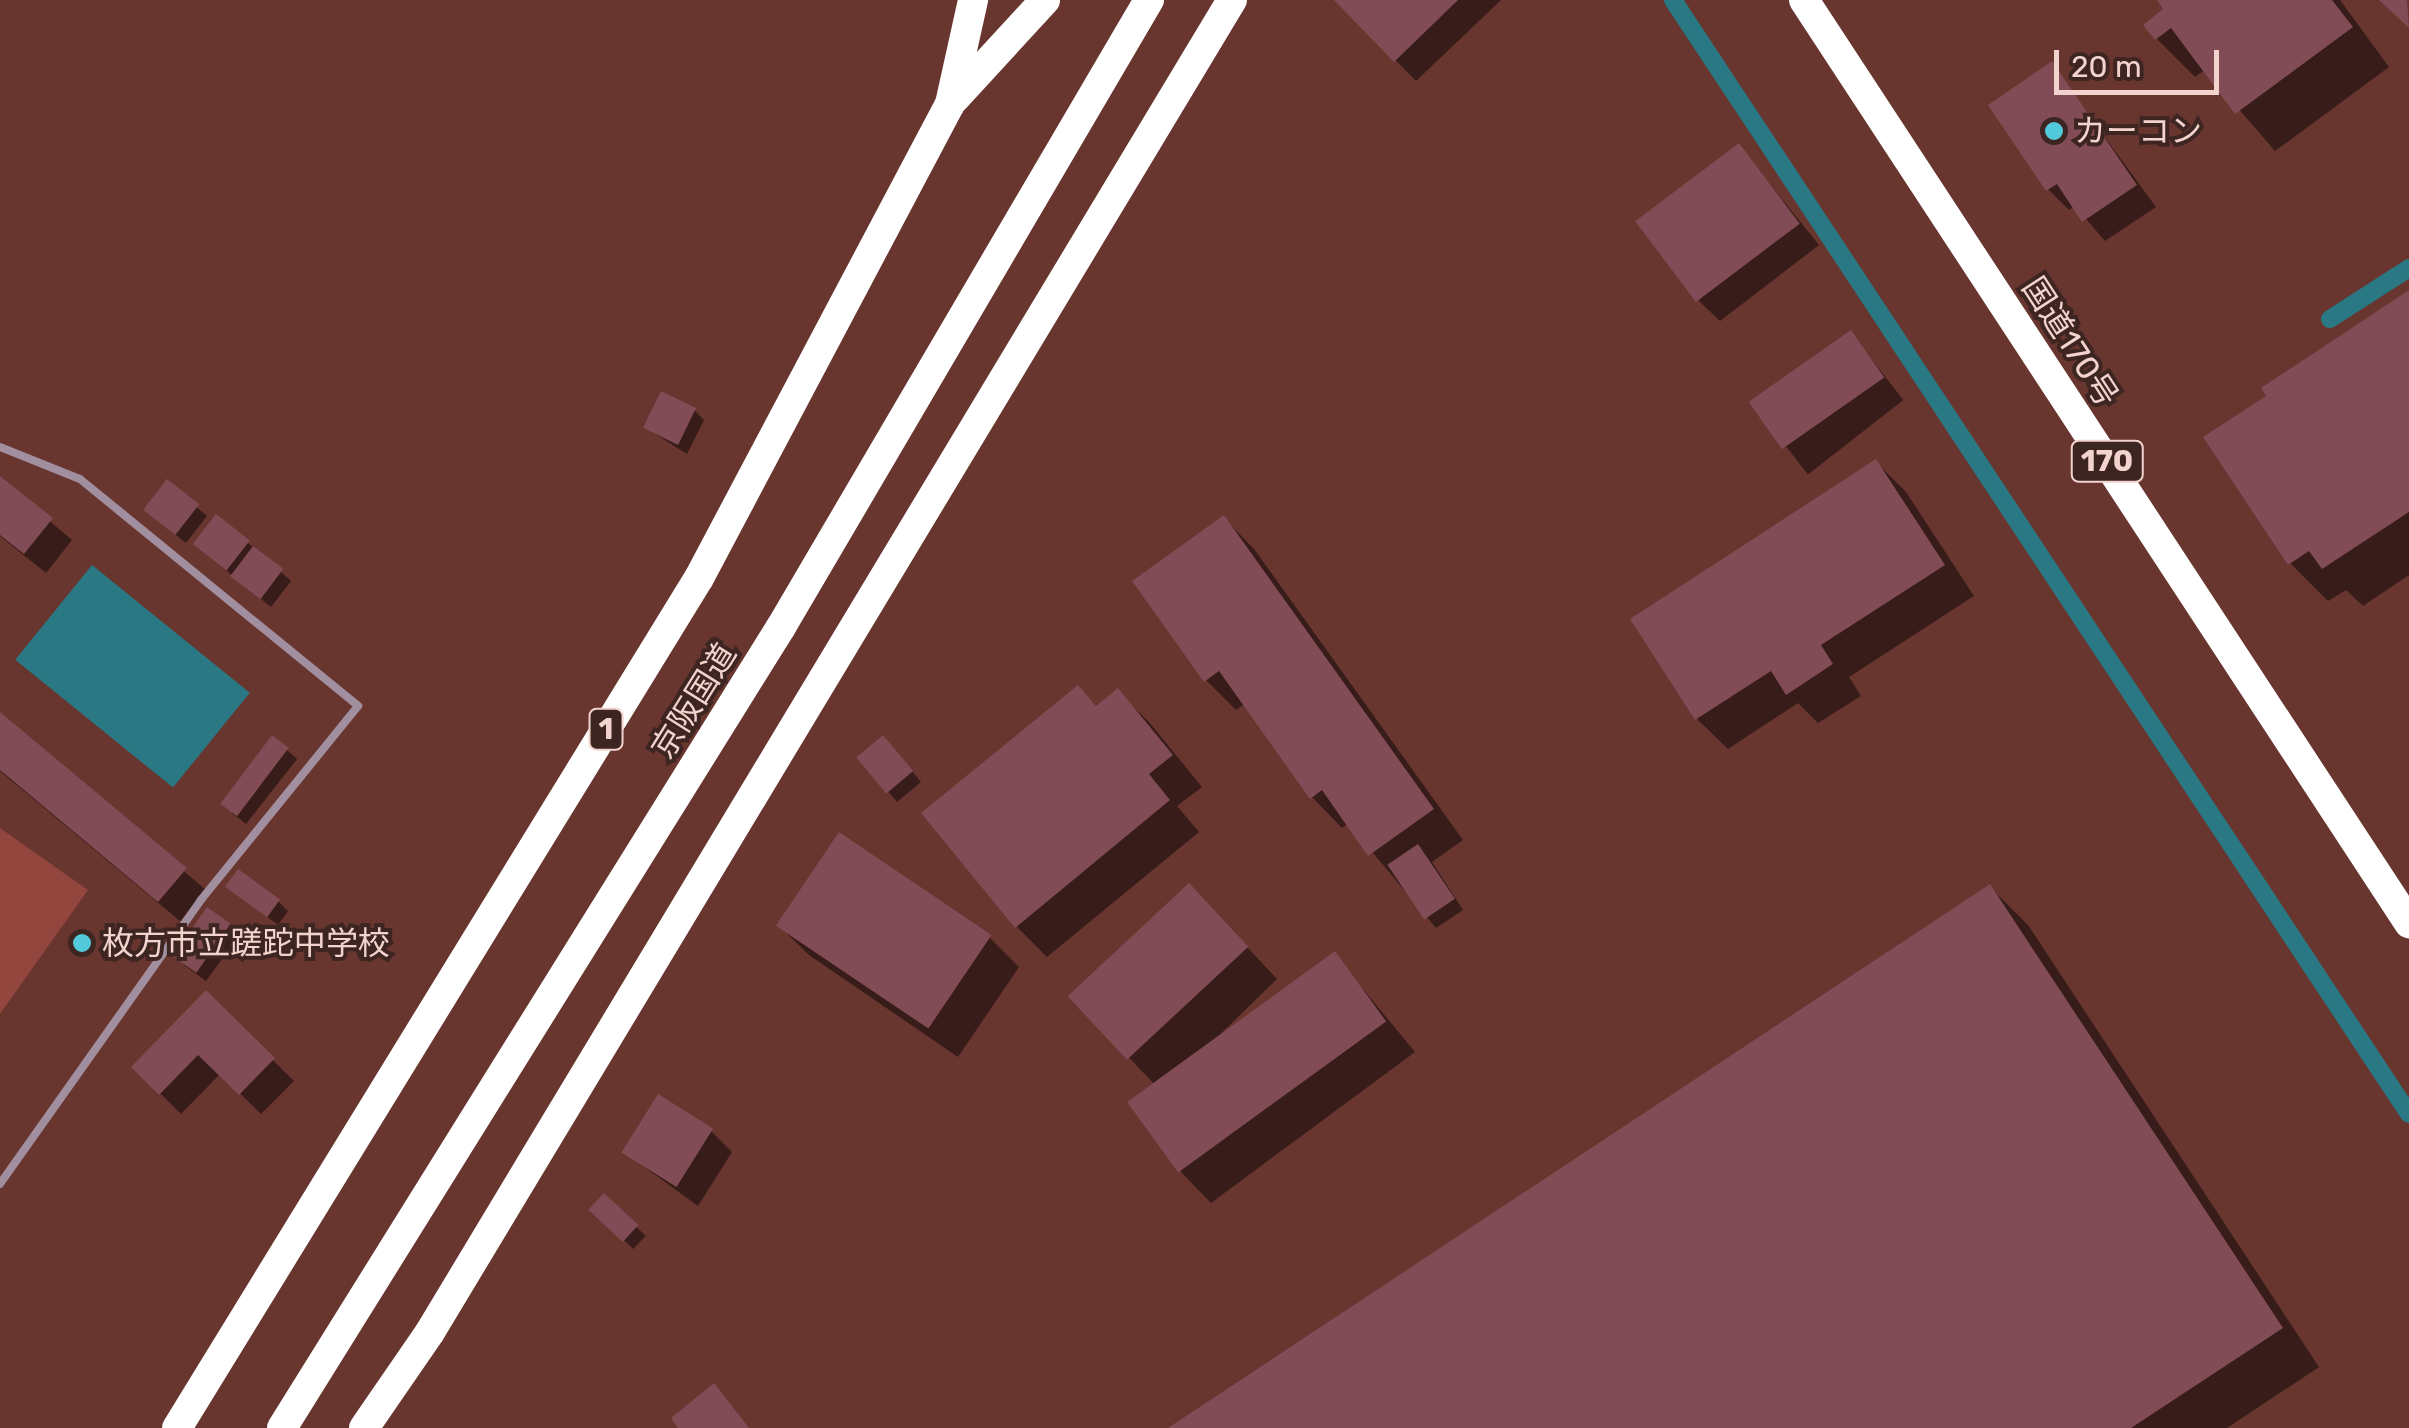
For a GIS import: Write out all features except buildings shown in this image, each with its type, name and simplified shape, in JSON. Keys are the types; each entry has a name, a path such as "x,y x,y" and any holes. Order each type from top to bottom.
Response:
{"highway":[{"name":"京阪国道","path":"177,1428 699,578 950,104 973,0"},
{"path":"950,104 1044,0"},
{"name":"京阪国道","path":"282,1428 781,627 1149,0"},
{"path":"364,1428 430,1332 1232,0"},
{"name":"国道170号","path":"1804,0 2409,923"}],"lane":[{"path":"0,447 80,479 358,706 202,900 0,1184"}],"shaded area":[{"path":"0,828 88,890 0,1014"}],"water":[{"path":"92,565 250,693 173,788 15,660"}],"waterway":[{"path":"1673,0 2409,1114"},
{"path":"2330,319 2409,268"}],"place":[{"name":"カーコン","path":"2054,131"},
{"name":"枚方市立蹉跎中学校","path":"82,943"}]}
